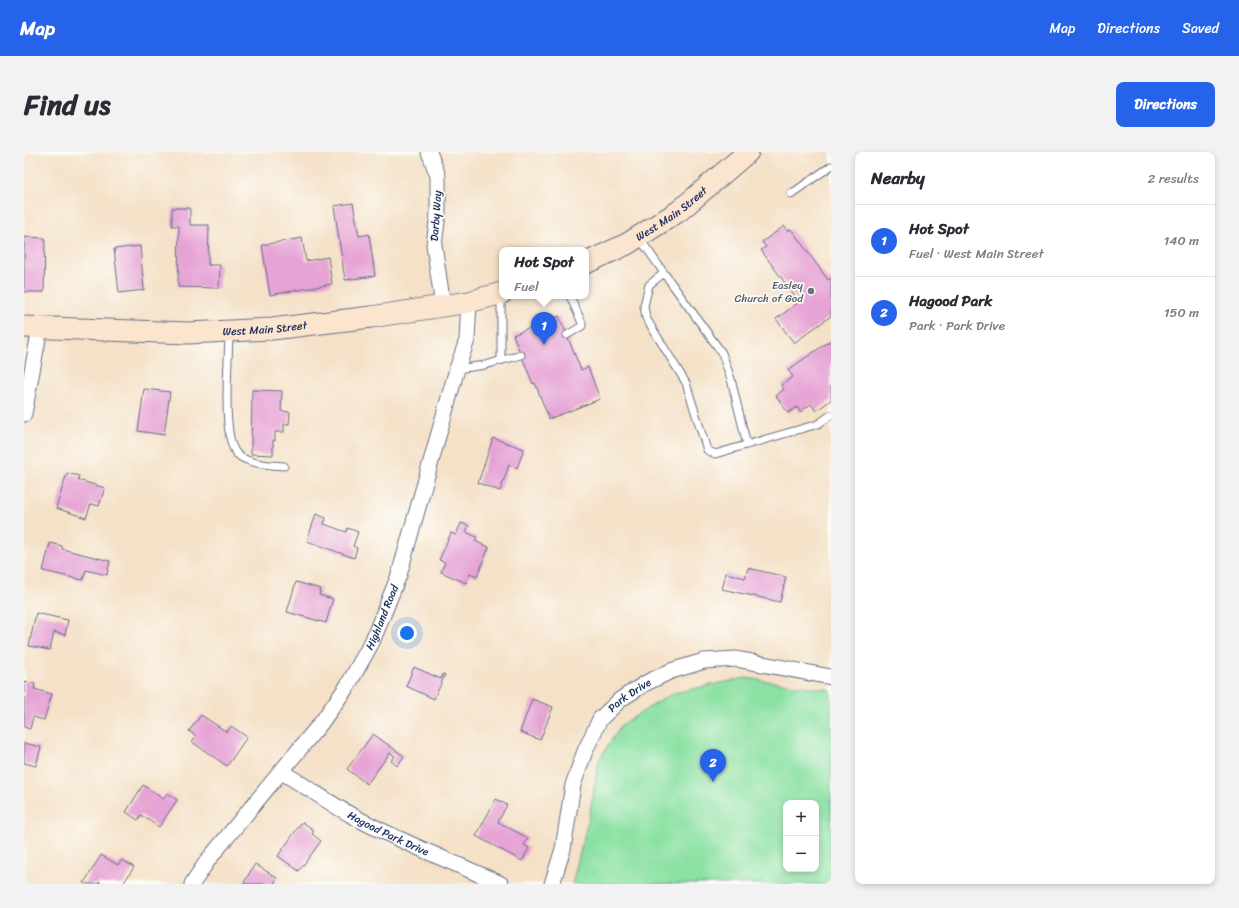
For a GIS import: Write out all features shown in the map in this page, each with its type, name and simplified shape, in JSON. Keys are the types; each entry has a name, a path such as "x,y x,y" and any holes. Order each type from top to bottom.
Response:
{"main road":[{"name":"West Main Street","path":"589,262 627,244 679,211 748,152"},
{"name":"West Main Street","path":"32,328 188,333 287,328 371,318 469,302 499,294"}],"street":[{"name":"Darby Way","path":"429,152 438,176 438,214 434,245 443,306"},
{"name":"Highland Road","path":"192,884 208,860 321,723 348,684 372,642 399,575 457,369 467,340 469,302"},
{"path":"24,414 32,328"},
{"name":"Park Drive","path":"552,884 563,849 573,785 584,751 600,719 621,699 646,683 672,671 704,661 736,659 831,677"},
{"name":"Hagood Park Drive","path":"282,772 351,815 405,842 501,884"}],"lane":[{"path":"791,194 831,166"},
{"path":"639,237 722,353 747,445"},
{"path":"664,273 649,285 644,306 646,318 686,383 707,450 715,454 747,445 818,424 831,415"},
{"path":"500,360 502,299"},
{"path":"567,335 582,326 571,299"},
{"path":"229,331 227,422 230,441 237,454 252,462 284,466"},
{"path":"457,369 485,365 521,355"}],"green space":[{"path":"745,678 831,690 831,884 572,884 588,821 599,760 621,725 673,693"}],"building":[{"path":"353,203 359,236 369,234 375,276 345,280 334,206"},
{"path":"172,208 190,208 190,225 209,225 208,265 220,265 219,288 178,287 179,226 172,226"},
{"name":"Easley Church of God","path":"784,226 788,231 791,229 828,280 831,278 831,316 794,343 776,319 799,302 761,250 766,247 762,242"},
{"path":"24,237 45,238 44,292 24,292"},
{"path":"302,238 306,261 328,257 332,284 270,295 262,245"},
{"path":"140,246 144,290 119,293 114,249"},
{"path":"559,316 581,370 588,367 600,399 549,419 535,383 533,384 513,335"},
{"path":"831,340 831,400 816,411 811,404 800,412 797,407 788,413 776,396 784,389 781,385 793,377 788,370"},
{"path":"144,389 170,392 164,435 138,431"},
{"path":"252,390 282,391 281,411 290,412 289,424 284,424 284,432 275,432 275,441 273,440 273,455 251,454"},
{"path":"493,438 524,449 517,468 509,465 500,491 478,483"},
{"path":"67,473 79,476 78,480 105,488 99,506 91,504 86,518 56,508"},
{"path":"316,514 326,518 324,524 346,532 348,528 358,532 353,546 357,548 354,558 307,541"},
{"path":"461,523 469,526 466,532 477,537 475,541 489,547 477,577 470,574 466,583 441,572 445,562 439,560 451,533 456,535"},
{"path":"50,543 62,546 62,549 110,561 107,575 86,570 83,580 43,571"},
{"path":"748,568 786,577 780,602 722,589 726,573 745,578"},
{"path":"296,582 321,589 319,595 333,599 326,623 287,612"},
{"path":"36,613 68,620 65,635 54,632 50,650 29,646"},
{"path":"414,667 441,679 443,674 445,675 434,699 406,686"},
{"path":"24,681 35,684 34,689 52,694 44,720 33,717 30,729 24,727"},
{"path":"532,699 553,707 540,740 520,732"},
{"path":"201,715 227,732 231,726 247,737 227,766 192,742 196,736 189,731"},
{"path":"373,734 404,756 397,766 391,761 395,756 390,753 367,784 347,769"},
{"path":"24,743 41,747 36,766 24,763"},
{"path":"143,785 163,799 167,793 177,800 159,827 141,815 138,820 126,812"},
{"path":"496,799 507,805 498,822 528,838 524,845 529,848 522,861 476,836"},
{"path":"302,822 314,830 312,834 321,841 299,871 278,856"},
{"path":"101,855 118,865 122,860 134,867 123,884 102,884 99,882 98,884 84,883"},
{"path":"255,864 277,878 274,884 243,884"}],"place":[{"name":"Easley Church of God","path":"811,291"},
{"name":"Hot Spot","path":"544,345"},
{"name":"Hagood Park","path":"713,782"}]}
